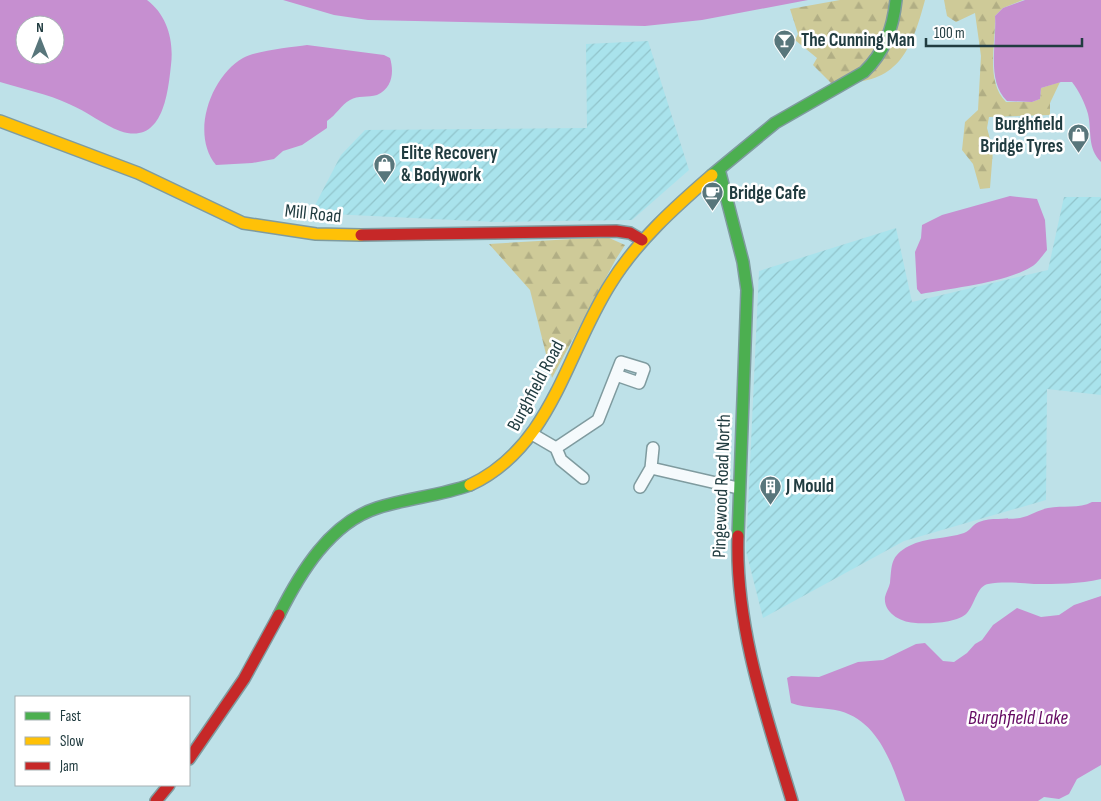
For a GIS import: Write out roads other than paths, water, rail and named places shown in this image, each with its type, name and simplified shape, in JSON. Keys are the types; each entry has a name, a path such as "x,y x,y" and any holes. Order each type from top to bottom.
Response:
{"street":[{"name":"Burghfield Road","path":"190,758 250,670 312,557 330,538 359,516 376,508 453,490 480,480 504,466 532,434 599,301 642,240 718,169 783,118 873,65 886,42 896,0"},
{"name":"Mill Road","path":"0,120 138,173 243,223 326,235 406,236 616,231 630,233 642,240"},
{"name":"Pingewood Road North","path":"718,169 743,262 747,290 738,488 737,563 748,645 766,718 792,801"},
{"path":"556,448 598,420 616,375"},
{"path":"532,434 556,448 561,460 583,478"},
{"path":"640,487 650,468 653,448"},
{"path":"650,468 738,488"},
{"path":"156,801 168,786"}],"water":[{"path":"0,0 147,0 160,13 170,37 172,56 170,76 165,102 160,114 154,124 146,131 134,134 120,131 61,100 0,82"},
{"path":"283,0 808,0 702,20 645,26 368,20 334,15"},
{"path":"1025,0 1101,0 1101,162 1092,145 1088,114 1072,82 1061,82 1041,88 1040,99 1032,102 1007,101 1001,93 997,83 994,61 995,16 1003,8"},
{"path":"307,45 384,55 390,58 391,63 392,74 389,84 377,95 353,98 327,121 327,128 302,145 283,151 274,159 252,163 216,165 208,152 205,138 205,122 208,107 222,78 232,66 243,58 256,53"},
{"path":"1010,196 1037,199 1045,220 1047,250 1037,262 1020,273 1007,277 921,294 917,289 915,252 921,238 922,225 942,215"},
{"path":"1101,502 1101,579 1068,583 1034,584 1005,582 984,585 967,613 957,619 943,622 911,623 895,616 887,608 885,597 890,583 893,562 898,553 909,546 923,541 964,533 984,520 1020,518 1048,508 1076,506"},
{"name":"Burghfield Lake","path":"1101,596 1101,765 1077,779 1069,794 1059,799 1044,797 1038,801 905,801 890,760 875,735 865,725 854,717 840,711 791,703 787,678 791,676 819,677 858,662 883,660 916,644 925,643 943,661 954,662 982,640 993,625 1017,608 1041,617 1059,615 1074,605"}],"place":[{"name":"The Cunning Man","path":"785,59"},
{"name":"Burghfield Bridge Tyres","path":"1079,154"},
{"name":"Elite Recovery & Bodywork","path":"385,183"},
{"name":"Bridge Cafe","path":"713,212"},
{"name":"J Mould","path":"770,505"}]}
